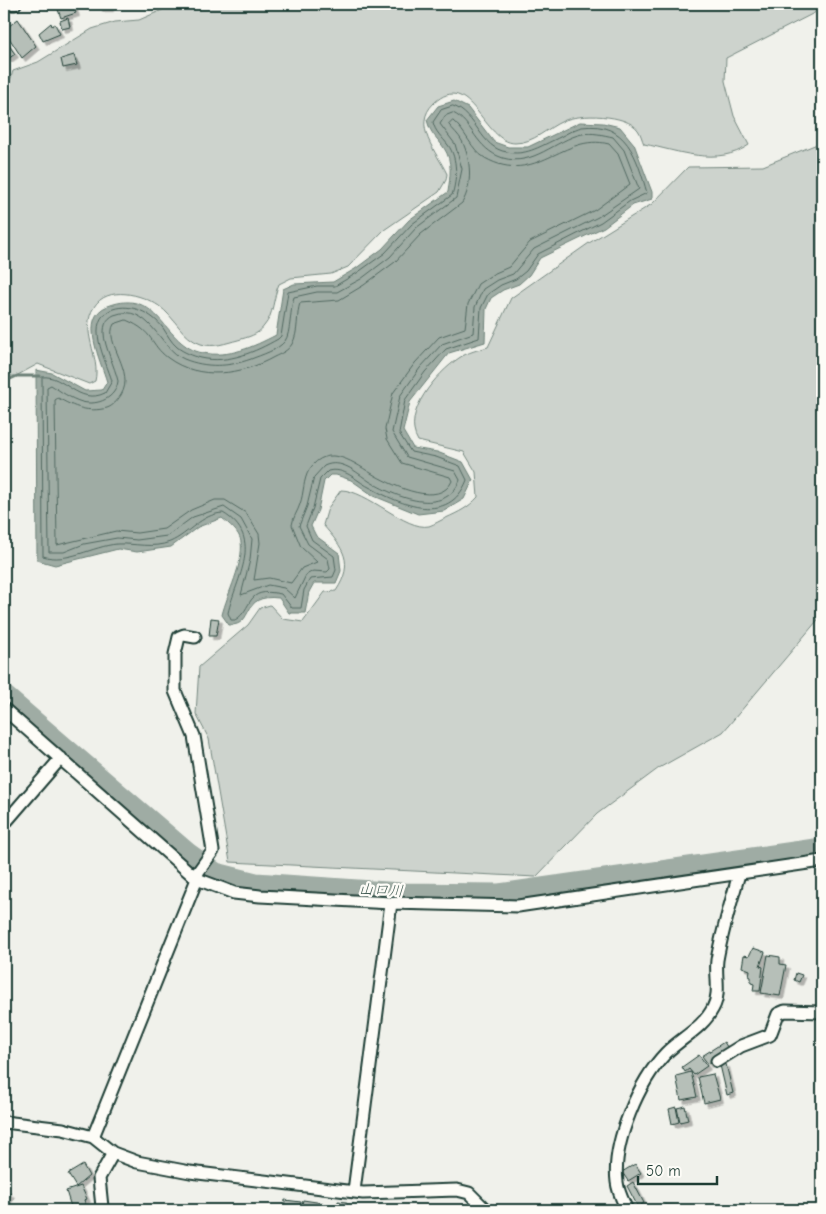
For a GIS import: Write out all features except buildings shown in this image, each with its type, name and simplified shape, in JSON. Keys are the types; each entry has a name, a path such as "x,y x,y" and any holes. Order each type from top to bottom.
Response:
{"street":[{"path":"4,4 15,4"},
{"path":"93,1137 197,876 211,855 214,846 194,736 175,691 174,679 179,637 184,635 196,637"},
{"path":"4,710 197,876 234,893 391,903 518,906 822,861"},
{"path":"4,824 61,758"},
{"path":"627,1210 617,1183 616,1174 619,1148 625,1125 636,1100 657,1064 666,1053 699,1026 713,1009 717,999 718,959 738,874"},
{"path":"354,1192 391,903"},
{"path":"717,1061 741,1046 770,1035 778,1014 785,1011 822,1012"},
{"path":"4,1122 64,1129 93,1137 113,1153 137,1162 190,1172 354,1192 458,1190 469,1193 486,1210"},
{"path":"102,1207 98,1178 113,1153"}],"shaded area":[{"path":"176,4 822,4 822,9 726,58 725,81 734,116 749,145 737,152 711,156 698,155 644,144 639,132 632,125 614,118 602,116 570,118 528,141 515,143 504,140 494,132 467,101 457,95 447,95 434,103 428,111 425,120 425,129 432,148 447,174 446,180 439,192 384,230 348,267 331,274 291,278 279,284 270,317 256,334 220,345 201,344 189,337 159,306 134,295 116,294 100,300 90,316 89,334 95,363 95,381 89,384 38,364 16,376 4,376 4,101 13,71 38,62 92,29 115,22 139,20"},
{"path":"822,142 822,615 723,732 659,768 597,814 536,877 230,862 209,739 196,714 199,667 248,625 260,608 270,605 283,619 303,622 325,592 336,591 342,581 346,563 341,548 323,525 328,508 341,490 362,496 398,517 420,526 429,526 467,507 478,497 476,472 464,452 418,441 414,430 414,418 424,395 441,373 462,356 488,347 511,298 589,243 652,204 688,167 763,166"}],"water":[{"path":"454,101 468,108 494,142 508,147 528,147 580,122 603,123 620,127 634,144 652,192 652,199 633,205 604,227 540,258 529,275 519,284 503,290 491,298 486,309 485,342 449,353 410,402 403,431 413,448 437,452 463,462 473,480 464,499 444,511 418,514 374,496 351,480 330,475 324,481 318,510 311,526 316,536 339,553 341,571 336,583 314,583 309,592 305,613 289,613 279,598 266,598 258,600 243,620 237,624 229,625 222,615 238,569 241,542 236,532 222,518 198,527 171,547 137,552 118,549 55,565 37,560 36,370 52,373 85,391 102,390 107,382 94,340 94,320 99,312 108,306 125,302 139,304 150,310 179,340 190,348 203,353 231,353 259,344 276,335 283,289 294,284 333,282 355,269 382,249 409,220 448,192 449,158 432,132 427,120 438,106"}],"waterway":[{"path":"4,382 17,376 40,376"},
{"name":"山口川","path":"4,694 188,852 216,872 256,882 401,892 499,893 822,847"}]}
